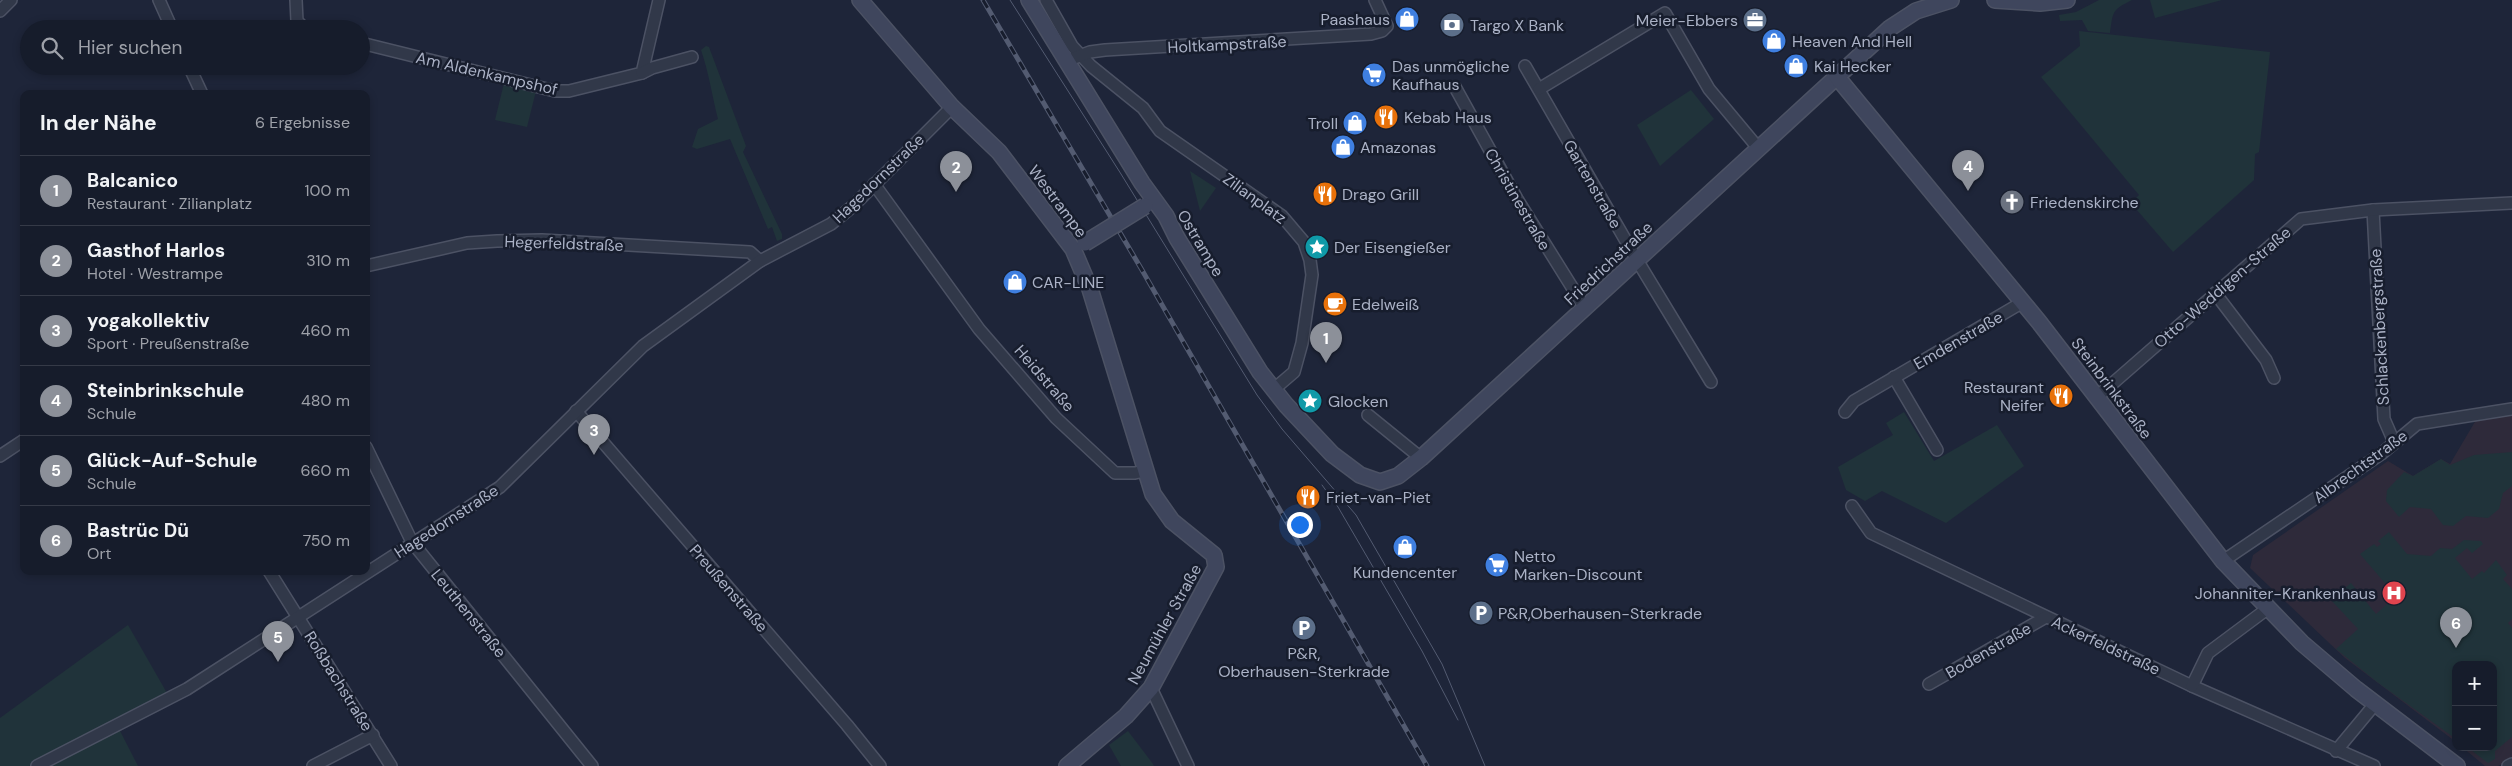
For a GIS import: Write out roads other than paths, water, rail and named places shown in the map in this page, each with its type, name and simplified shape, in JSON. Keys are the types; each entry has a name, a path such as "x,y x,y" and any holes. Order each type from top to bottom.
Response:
{"main road":[{"name":"Westrampe","path":"860,0 952,107 999,152 1079,246 1144,471"},
{"name":"Ostrampe","path":"1028,0 1149,204 1166,216 1245,350 1273,390 1332,454 1346,466 1370,480 1384,481 1402,474"},
{"name":"Friedrichstraße","path":"1402,474 1890,28 1906,17 1928,6 1951,0"},
{"path":"1995,0 2040,3 2067,0"},
{"name":"Steinbrinkstraße","path":"1837,77 2023,302 2222,561 2267,610 2309,650 2375,704 2456,766"},
{"path":"1079,246 1149,204"},
{"name":"Neumühler Straße","path":"1067,766 1126,716 1151,688 1216,567 1214,555 1182,530 1166,514 1153,494 1144,471"}],"street":[{"path":"0,11 10,0"},
{"path":"159,0 168,20"},
{"path":"296,0 297,20"},
{"path":"642,73 658,0"},
{"path":"1046,0 1072,46 1080,56"},
{"name":"Holtkampstraße","path":"1066,62 1080,56 1105,50 1363,35 1379,32 1387,26 1375,0"},
{"path":"1539,88 1665,13 1709,89 1759,149"},
{"name":"Am Aldenkampshof","path":"370,45 555,91 570,91 642,73 652,68 692,57"},
{"name":"Zilianplatz","path":"1080,56 1143,108 1160,132 1282,216 1304,242 1312,274 1302,343 1294,372 1273,390"},
{"name":"Gartenstraße","path":"1526,66 1637,260 1711,382"},
{"path":"193,75 200,90"},
{"name":"Christinestraße","path":"1455,87 1517,199 1585,308"},
{"name":"Hagedornstraße","path":"370,570 500,487 643,346 760,261 831,224 952,107"},
{"name":"Heidstraße","path":"874,184 979,329 1056,418 1115,473 1144,471"},
{"name":"Otto-Weddigen-Straße","path":"2097,396 2301,219 2373,210 2512,203"},
{"name":"Schlackenbergstraße","path":"2373,210 2384,419 2394,442"},
{"name":"Hegerfeldstraße","path":"370,265 467,243 542,240 750,252 760,261"},
{"path":"2216,293 2266,360 2274,378"},
{"name":"Emdenstraße","path":"1845,412 1854,401 2023,302"},
{"name":"Emdenstraße","path":"1894,377 1937,450"},
{"name":"Albrechtstraße","path":"2222,561 2381,454 2417,424 2512,410"},
{"name":"Preußenstraße","path":"576,411 847,725 880,766"},
{"path":"1368,415 1421,458"},
{"path":"0,456 20,443"},
{"name":"Leuthenstraße","path":"370,456 412,542 592,766"},
{"name":"Ackerfeldstraße","path":"1852,506 1871,533 2192,686 2252,710 2336,751 2374,766"},
{"name":"Roßbachstraße","path":"272,575 391,766"},
{"name":"Hagedornstraße","path":"37,766 187,689 300,618 363,575"},
{"path":"2192,686 2208,653 2267,610"},
{"name":"Bodenstraße","path":"1929,684 2046,617"},
{"path":"1151,688 1188,766"},
{"path":"2336,751 2375,704"},
{"path":"312,766 372,735"},
{"path":"2508,766 2512,764"}],"tram line":[{"path":"1010,0 1121,174 1257,395 1282,429 1356,515 1442,664 1485,766"},
{"path":"1322,485 1338,507 1422,651 1458,720"}],"railway":[{"path":"983,0 1142,270 1427,766"}],"place":[{"name":"Paashaus","path":"1407,19"},
{"name":"Meier-Ebbers","path":"1755,20"},
{"name":"Targo X Bank","path":"1452,25"},
{"name":"Heaven And Hell","path":"1774,41"},
{"name":"Kai Hecker","path":"1796,66"},
{"name":"Das unmögliche Kaufhaus","path":"1374,75"},
{"name":"Kebab Haus","path":"1386,117"},
{"name":"Troll","path":"1355,123"},
{"name":"Amazonas","path":"1343,147"},
{"name":"Steinbrinkschule","path":"1968,191"},
{"name":"Gasthof Harlos","path":"956,192"},
{"name":"Drago Grill","path":"1325,194"},
{"name":"Friedenskirche","path":"2012,202"},
{"name":"Der Eisengießer","path":"1317,247"},
{"name":"CAR-LINE","path":"1015,282"},
{"name":"Edelweiß","path":"1335,304"},
{"name":"Balcanico","path":"1326,363"},
{"name":"Restaurant Neifer","path":"2061,396"},
{"name":"Glocken","path":"1310,401"},
{"name":"yogakollektiv","path":"594,455"},
{"name":"Friet-van-Piet","path":"1308,497"},
{"name":"Kundencenter","path":"1405,547"},
{"name":"Netto Marken-Discount","path":"1497,565"},
{"name":"Johanniter-Krankenhaus","path":"2394,593"},
{"name":"P&R,Oberhausen-Sterkrade","path":"1481,613"},
{"name":"P&R, Oberhausen-Sterkrade","path":"1304,628"},
{"name":"Bastrüc Dü","path":"2456,648"},
{"name":"Glück-Auf-Schule","path":"278,662"}]}
